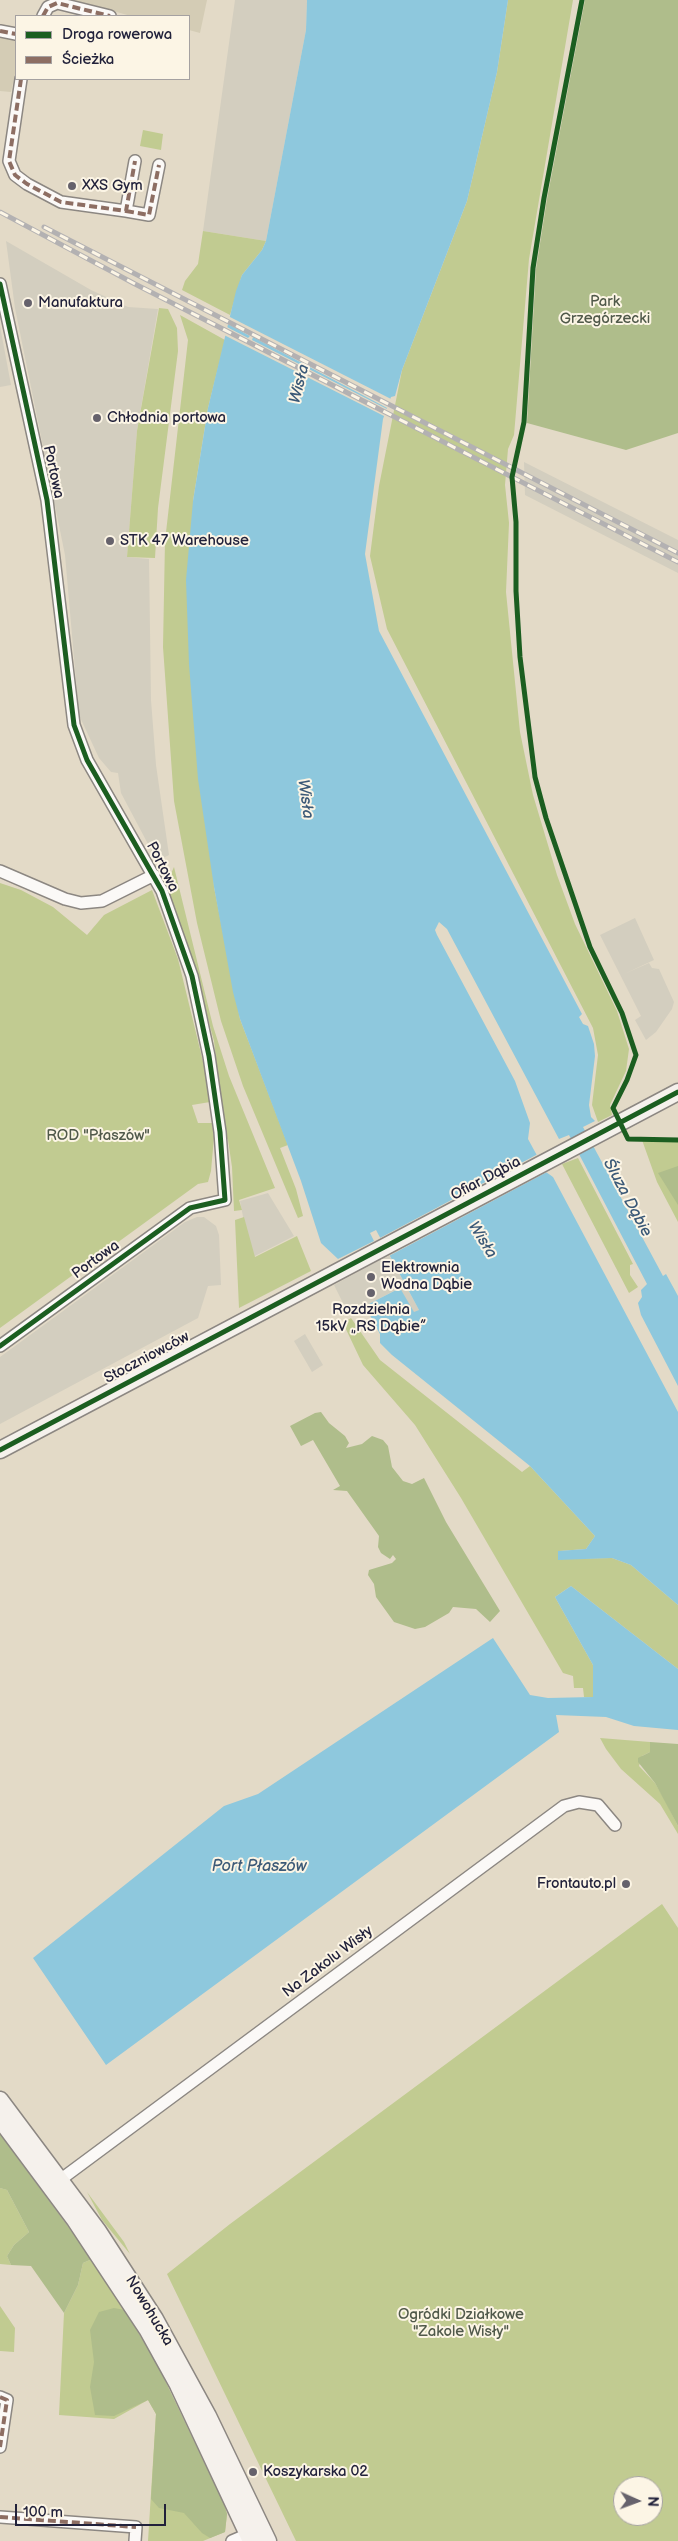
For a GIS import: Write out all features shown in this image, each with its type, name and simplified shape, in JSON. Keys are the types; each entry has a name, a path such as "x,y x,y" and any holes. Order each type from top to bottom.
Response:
{"main road":[{"name":"Ofiar Dąbia","path":"306,1288 678,1092"},
{"name":"Stoczniowców","path":"0,1450 306,1288"},
{"name":"Nowohucka","path":"0,2100 98,2231 155,2319 208,2416 257,2536"},
{"name":"Nowohucka","path":"0,2119 75,2220 147,2329 257,2536"}],"street":[{"path":"44,15 48,7 57,3 106,15"},
{"path":"1,29 15,34"},
{"path":"21,80 5,151 15,175 27,184 57,200 149,216 159,165"},
{"path":"126,212 135,161"},
{"name":"Portowa","path":"0,284 46,500 74,725 87,760 162,891 192,976 209,1056 220,1132 225,1200 190,1208 0,1346"},
{"path":"0,871 65,899 81,903 95,902 110,897 154,875"},
{"name":"Na Zakolu Wisły","path":"60,2180 564,1806 579,1802 594,1803 602,1808 615,1825"},
{"path":"0,2397 8,2400 0,2447"},
{"path":"0,2517 136,2527 135,2541"},
{"path":"232,2541 257,2536"}],"shaded area":[{"path":"73,0 207,0 200,33 190,30 190,15 127,15"},
{"path":"235,0 307,0 306,30 266,241 203,231"},
{"path":"0,24 15,28 15,74 11,92 0,91"},
{"path":"6,241 91,290 128,307 158,309 137,431 127,557 149,559 151,700 156,765 169,855 157,861 121,793 118,773 111,772 99,758 79,715 65,555 15,308"},
{"path":"0,326 11,385 0,387"},
{"path":"524,462 678,540 678,573 525,495"},
{"path":"635,918 654,960 624,974 649,963 652,968 659,969 674,1002 672,1009 656,1032 646,1040 635,1020 641,1016 600,935"},
{"path":"268,1193 294,1236 251,1258 240,1201"},
{"path":"197,1217 204,1217 216,1226 219,1235 221,1285 208,1286 198,1318 0,1424 0,1357 185,1222"},
{"name":"Elektrownia Wodna Dąbie","path":"389,1255 419,1310 414,1313 399,1288 349,1315 334,1285"},
{"path":"305,1334 323,1365 312,1372 294,1341"}],"green space":[{"path":"508,0 573,0 529,259 514,435 508,449 505,485 509,523 506,592 520,732 533,795 557,875 575,924 617,1011 629,1049 626,1071 610,1105 612,1115 598,1122 592,1105 598,1055 593,1028 387,629 370,556 379,486 402,370 467,201 497,72"},
{"name":"Park Grzegórzecki","path":"585,0 678,0 678,433 626,450 527,423 536,269 547,199"},
{"path":"143,130 163,134 161,150 140,146"},
{"path":"203,231 266,241 262,250 242,275 230,315 182,290 185,281 198,264"},
{"path":"159,308 168,309 177,328 178,351 158,508 155,558 127,557 137,431"},
{"path":"180,315 225,340 208,408 193,501 214,887 240,1019 288,1145 280,1148 296,1189 303,1216 298,1218 243,1086 221,1021 197,923 174,801 163,647 165,541 188,340"},
{"path":"174,867 213,1026 229,1076 275,1188 239,1200 242,1210 234,1211 232,1167 228,1140 224,1133 214,1041 198,982 168,892 169,878"},
{"name":"ROD \"Płaszów\"","path":"0,883 21,890 53,907 87,935 104,915 152,890 178,959 207,1078 210,1102 192,1105 198,1123 212,1123 214,1137 211,1171 208,1182 198,1184 0,1328"},
{"path":"642,1140 678,1140 678,1222 657,1182"},
{"path":"578,1158 633,1264 630,1265 630,1275 638,1287 629,1293 562,1164"},
{"path":"678,1166 678,1205 658,1173"},
{"path":"244,1217 255,1257 297,1236 311,1271 239,1308 235,1220"},
{"path":"351,1318 380,1360 522,1472 530,1466 595,1536 586,1549 559,1551 558,1559 612,1558 631,1565 678,1605 678,1669 571,1586 555,1597 593,1665 593,1697 584,1697 583,1688 574,1688 573,1676 563,1673 461,1498 415,1425 363,1365 343,1323"},
{"path":"321,1412 329,1423 345,1436 349,1443 346,1448 362,1444 372,1436 383,1440 388,1446 392,1467 403,1481 412,1484 424,1478 446,1522 500,1611 490,1622 476,1609 453,1607 449,1613 425,1627 415,1629 394,1622 376,1597 374,1584 368,1575 369,1570 392,1563 396,1559 393,1555 390,1559 381,1553 378,1547 379,1536 347,1491 333,1490 340,1486 313,1440 301,1446 290,1426 315,1413"},
{"path":"600,1738 650,1742 650,1752 642,1756 639,1766 655,1783 665,1800 678,1826 678,1834 660,1804 621,1769"},
{"path":"650,1742 678,1744 678,1826 655,1783 638,1762 638,1758 650,1752"},
{"name":"Ogródki Działkowe \"Zakole Wisły\"","path":"662,1904 678,1928 678,2541 296,2541 167,2274 230,2224"},
{"path":"0,2134 92,2259 83,2263 78,2285 64,2313 31,2266 11,2265 7,2256 14,2245 29,2232 7,2190 0,2188"},
{"path":"0,2188 7,2190 29,2232 14,2245 7,2256 11,2265 0,2264"},
{"path":"87,2192 124,2242 130,2254 102,2220"},
{"path":"92,2259 158,2366 224,2504 227,2514 225,2532 203,2541 148,2541 156,2414 148,2400 114,2419 59,2415 64,2313 78,2285 83,2263"},
{"path":"0,2306 15,2328 14,2352 0,2351"},
{"path":"114,2308 125,2310 158,2366 224,2504 227,2514 225,2532 210,2538 202,2533 184,2513 159,2508 151,2499 156,2414 148,2400 114,2416 95,2415 90,2387 94,2362 90,2330 99,2312"}],"water":[{"name":"Wisła","path":"307,0 508,0 497,72 467,201 402,370 395,396 391,397 383,419 365,554 379,631 582,1014 579,1017 583,1024 588,1026 594,1044 595,1056 589,1105 591,1117 595,1121 583,1127 663,1276 666,1274 678,1296 678,1386 641,1315 638,1303 642,1297 641,1290 647,1284 569,1135 559,1139 447,929 439,922 435,930 437,935 515,1081 530,1123 528,1139 546,1172 553,1177 678,1412 678,1605 631,1565 612,1558 558,1560 558,1551 586,1549 595,1536 530,1466 392,1355 380,1343 380,1334 365,1306 400,1288 414,1312 419,1310 376,1230 370,1233 374,1241 338,1259 321,1243 301,1181 240,1019 233,992 214,887 198,779 189,664 186,580 193,501 208,408 236,291 242,275 262,250 266,241 306,30"},
{"name":"Port Płaszów","path":"571,1586 678,1669 678,1730 634,1726 606,1717 556,1715 559,1732 106,2065 33,1958 224,1806 258,1794 493,1638 530,1695 548,1698 593,1697 593,1665 555,1597"}],"pier":[{"path":"228,316 393,400 389,409 253,337 252,340 389,410 386,417 224,335 225,326 248,338 250,336 226,323"},
{"path":"538,1154 549,1171 387,1257 378,1239"}],"railway":[{"path":"0,212 135,284 678,562"},
{"path":"44,227 678,553"}],"marked path":[{"path":"44,15 48,7 57,3 106,15"},
{"path":"0,31 15,34"},
{"path":"21,80 9,161 15,175 27,184 61,202 126,211 135,161"},
{"path":"126,211 149,215 159,165"},
{"path":"0,2397 7,2400 0,2447"},
{"path":"0,2517 136,2527"}],"cycle path":[{"path":"582,0 544,198 533,268 524,422 512,477 516,522 516,591 520,657 535,777 546,818 590,947 622,1013 636,1055 627,1080 613,1108 628,1139 678,1140"},
{"path":"0,284 47,500 74,725 87,760 162,891 192,976 209,1056 220,1132 225,1200 190,1208 0,1346"},
{"path":"0,1450 678,1092"}],"place":[{"name":"XXS Gym","path":"72,186"},
{"name":"Manufaktura","path":"28,303"},
{"name":"Chłodnia portowa","path":"97,418"},
{"name":"STK 47 Warehouse","path":"110,541"},
{"name":"Elektrownia Wodna Dąbie","path":"371,1277"},
{"name":"Rozdzielnia 15kV „RS Dąbie”","path":"371,1293"},
{"name":"Frontauto.pl","path":"626,1884"},
{"name":"Koszykarska 02","path":"253,2472"}],"water label":[{"name":"Śluza Dąbie","path":"627,1198"}]}
